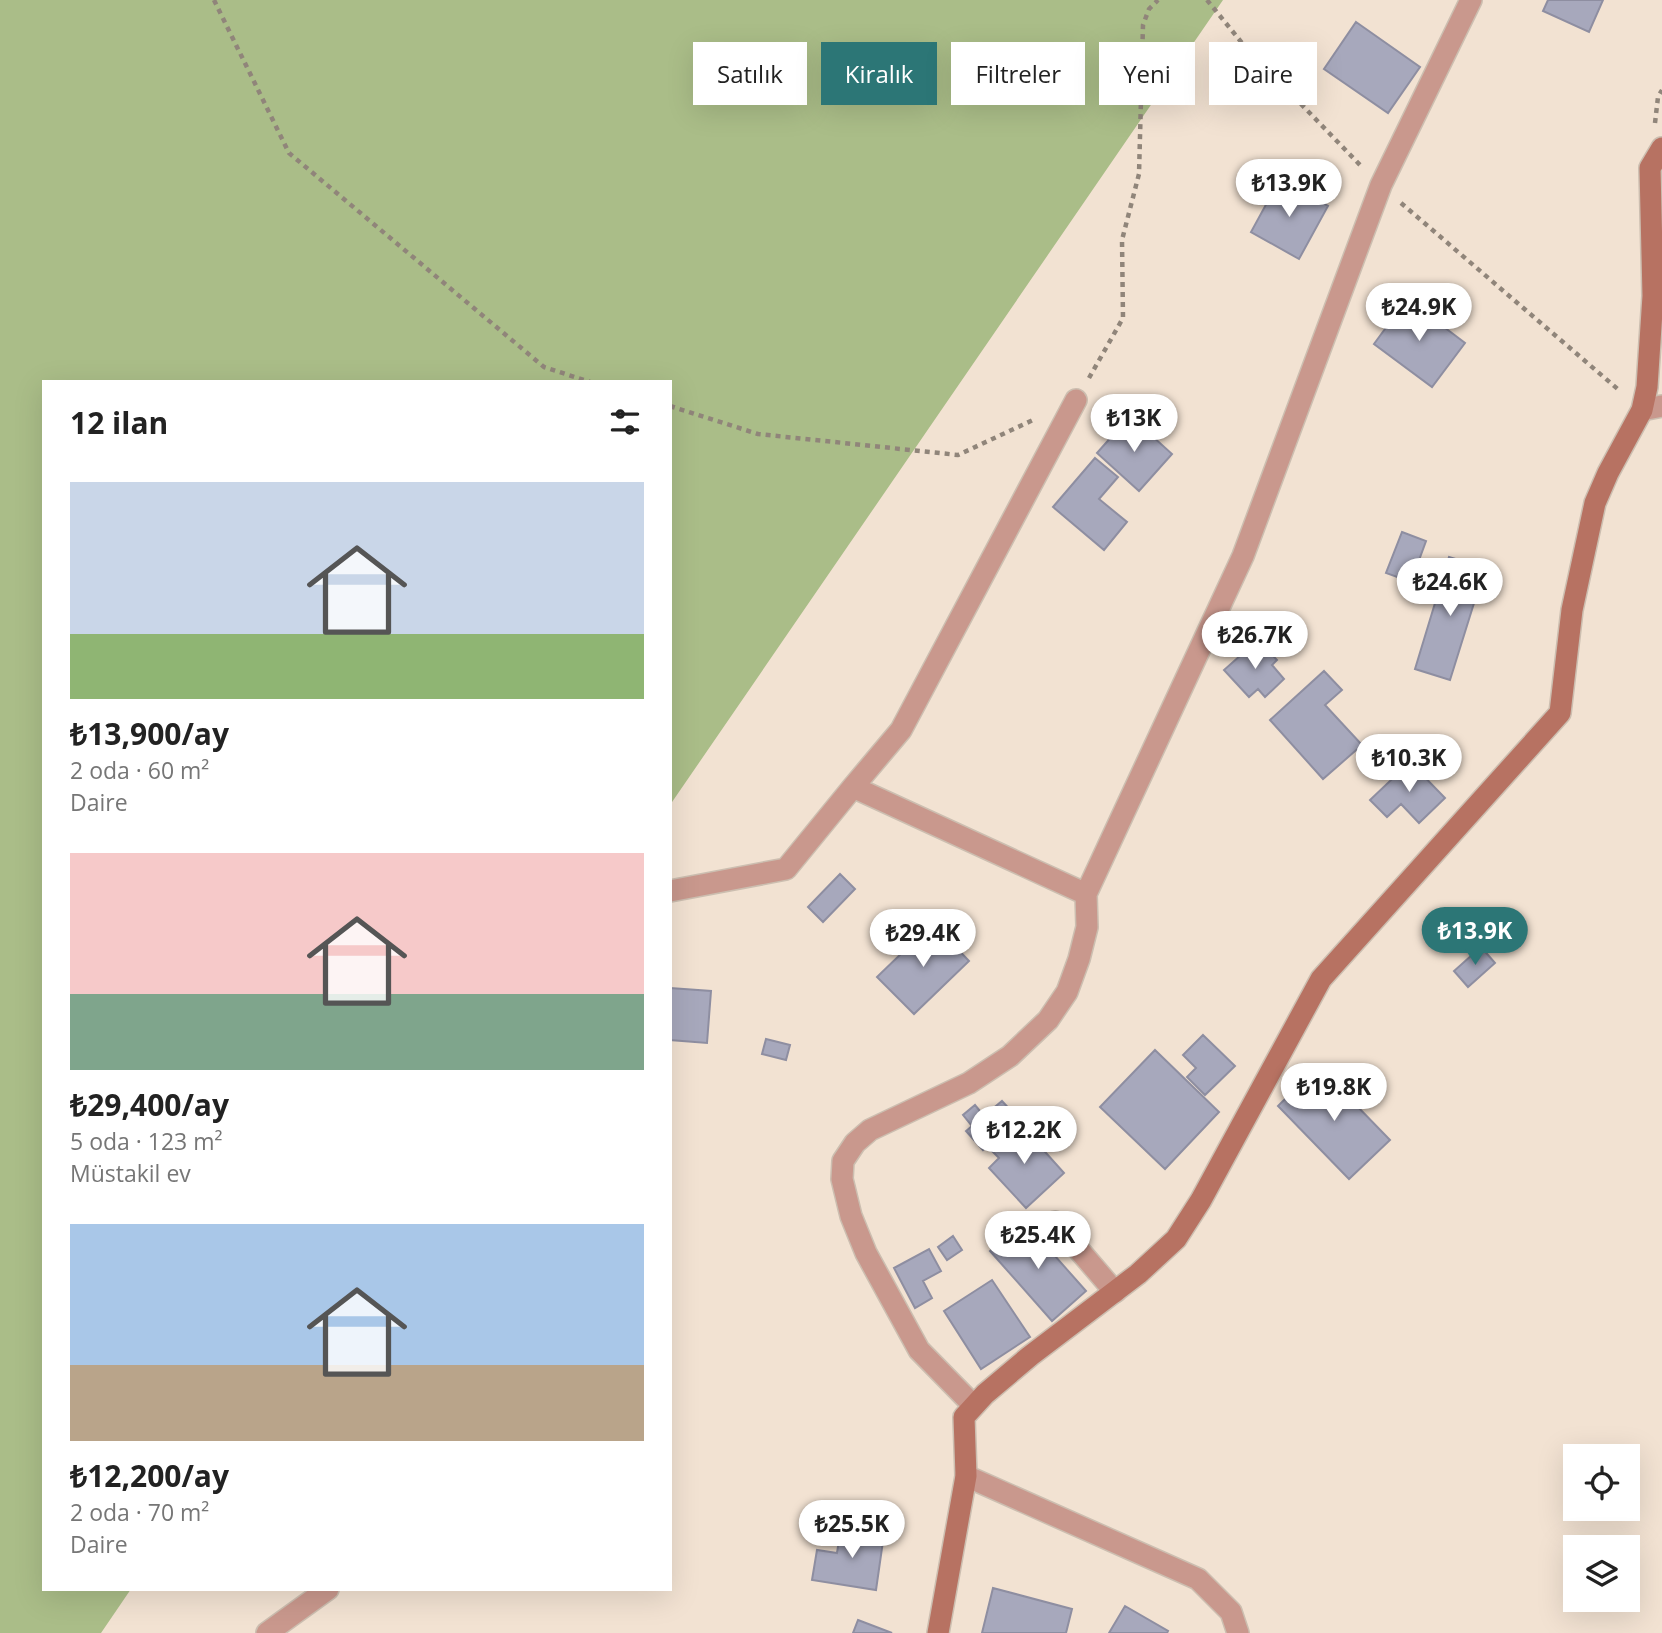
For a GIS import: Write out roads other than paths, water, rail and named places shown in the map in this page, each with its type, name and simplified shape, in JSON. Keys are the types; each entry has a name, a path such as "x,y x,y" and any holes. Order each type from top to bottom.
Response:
{"street":[{"path":"973,1405 919,1350 866,1252 850,1216 842,1179 844,1161 855,1143 870,1130 969,1083 1010,1056 1048,1020 1067,992 1087,927 1086,894 1243,556 1381,186 1471,0"},
{"path":"938,1633 966,1476 964,1418 973,1405 1030,1356 1115,1292 1175,1239 1202,1200 1321,979 1560,713 1572,610 1595,503 1608,473 1652,408 1647,387 1656,204 1650,168 1662,148"},
{"path":"672,891 786,869 901,730 1076,400"},
{"path":"853,788 1086,894"},
{"path":"1055,1222 1115,1292"},
{"path":"966,1476 1198,1579 1231,1612 1238,1633"},
{"path":"267,1633 325,1591"}]}
